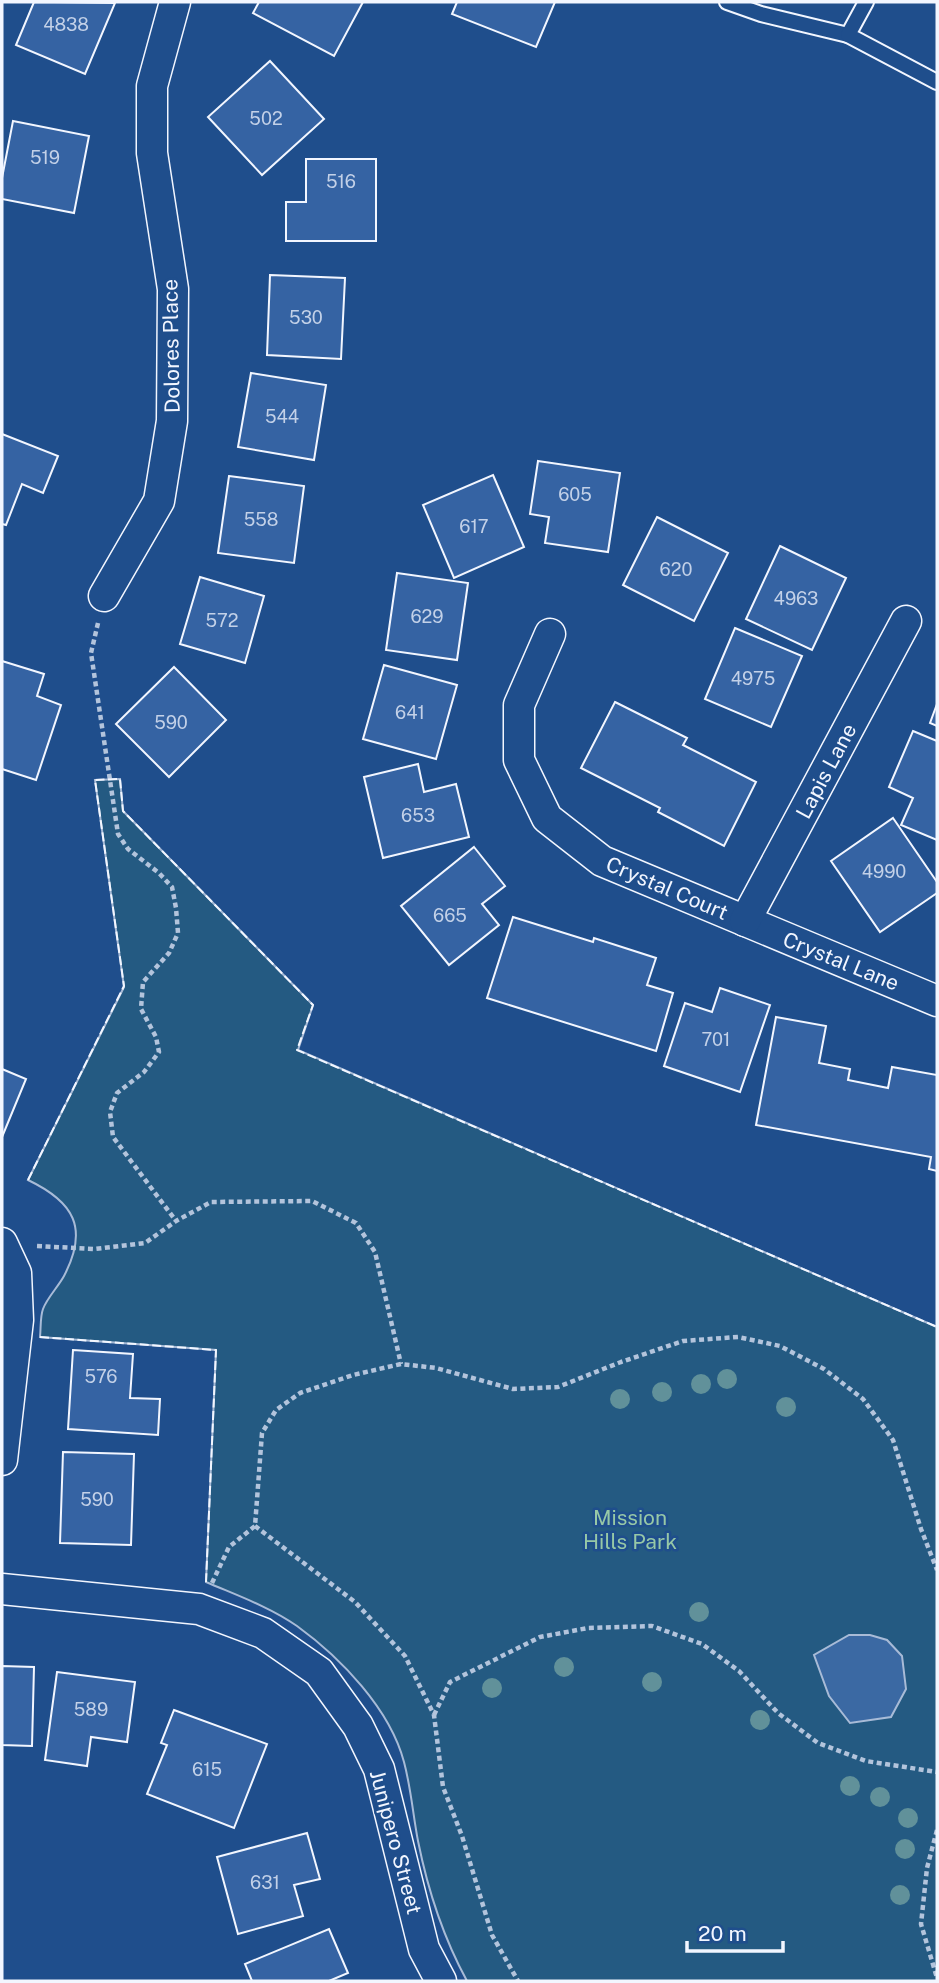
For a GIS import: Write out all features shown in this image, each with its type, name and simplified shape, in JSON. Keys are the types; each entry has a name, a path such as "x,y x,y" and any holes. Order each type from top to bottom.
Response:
{"street":[{"name":"Dolores Place","path":"104,596 159,500 172,421 173,289 152,153 152,86 175,2"},
{"name":"Lapis Lane","path":"745,921 906,621"},
{"name":"Crystal Court","path":"550,634 519,705 519,760 547,818 602,861 745,921"},
{"name":"Crystal Lane","path":"745,921 937,1000"},
{"path":"2,1244 16,1273 18,1320 2,1460"},
{"name":"Junipero Street","path":"2,1589 200,1609 263,1633 319,1672 358,1726 379,1769 424,1949 441,1981"}],"lane":[{"path":"727,2 761,14 848,35 937,82"},
{"path":"848,35 866,2"}],"path":[{"path":"104,596 91,653 118,834 128,849 172,887 178,933 169,953 142,982 141,1009 156,1037 159,1052 144,1072 117,1093 110,1112 113,1137 176,1221"},
{"path":"2,1244 95,1249 145,1243 176,1221 211,1202 312,1201 356,1223 375,1252 401,1364"},
{"path":"200,1609 229,1547 255,1526 262,1433 276,1410 300,1393 353,1375 401,1364 436,1368 513,1389 558,1387 683,1341 738,1337 780,1346 824,1368 863,1399 893,1440 921,1530 937,1570"},
{"path":"255,1526 355,1602 405,1656 434,1715 443,1787 462,1836 492,1935 518,1981"},
{"path":"434,1715 450,1682 540,1637 588,1628 652,1626 702,1644 739,1671 778,1713 818,1743 866,1761 937,1772"},
{"path":"937,1830 927,1868 921,1924 937,1978"}],"green space":[{"name":"Mission Hills Park","path":"120,779 123,811 313,1005 298,1050 937,1327 937,1981 467,1981 444,1931 426,1878 404,1762 388,1723 376,1704 330,1653 297,1626 264,1607 206,1582 216,1350 40,1337 43,1309 72,1259 76,1230 66,1207 44,1188 28,1180 124,987 95,780"}],"shaded area":[{"path":"849,1635 870,1635 887,1640 902,1656 906,1689 891,1717 850,1723 829,1696 814,1655"}],"building":[{"path":"34,2 115,3 85,74 16,45"},
{"path":"259,2 363,2 334,56 253,13"},
{"path":"457,2 555,2 536,47 452,14"},
{"path":"270,61 324,119 262,175 208,117"},
{"path":"13,121 89,136 74,213 2,199 2,178"},
{"path":"306,159 376,159 376,241 286,241 286,202 306,202"},
{"path":"270,275 345,278 341,359 267,355"},
{"path":"251,373 326,385 314,460 238,447"},
{"path":"2,434 58,456 43,493 22,484 6,525 2,524"},
{"path":"538,461 620,473 608,552 545,543 549,517 530,514"},
{"path":"493,475 524,547 454,578 423,505"},
{"path":"229,476 304,486 294,563 218,553"},
{"path":"657,517 728,553 694,621 623,585"},
{"path":"780,546 846,578 812,650 746,619"},
{"path":"397,573 468,583 457,660 386,650"},
{"path":"200,577 264,596 245,663 180,644"},
{"path":"735,628 802,656 771,727 705,699"},
{"path":"2,661 44,674 37,696 61,705 36,780 2,769"},
{"path":"384,665 457,685 436,759 363,739"},
{"path":"174,667 226,720 169,777 116,724"},
{"path":"615,702 687,738 683,745 756,782 724,846 658,812 660,808 581,768"},
{"path":"937,704 937,726 930,723"},
{"path":"913,731 937,741 937,840 901,825 913,798 889,787"},
{"path":"418,764 424,792 456,784 469,837 383,858 364,777"},
{"path":"893,818 937,882 937,893 880,932 831,861"},
{"path":"474,847 505,886 482,904 499,925 449,965 401,906"},
{"path":"513,917 593,942 594,938 656,958 647,985 673,993 656,1051 487,998"},
{"path":"720,988 770,1005 740,1092 664,1066 685,1003 712,1012"},
{"path":"776,1017 826,1026 819,1063 850,1069 848,1080 888,1088 892,1067 937,1075 937,1171 929,1169 931,1157 756,1125"},
{"path":"2,1069 26,1079 2,1137"},
{"path":"73,1350 133,1354 130,1398 160,1399 158,1435 68,1429"},
{"path":"63,1452 134,1454 131,1545 60,1543"},
{"path":"2,1666 34,1667 32,1746 2,1745"},
{"path":"57,1672 135,1682 127,1742 91,1737 87,1766 45,1760"},
{"path":"174,1710 267,1744 234,1828 147,1794 167,1745 161,1743"},
{"path":"307,1833 320,1879 294,1885 303,1916 238,1934 217,1857"},
{"path":"329,1929 348,1973 329,1981 252,1981 245,1964"}],"fence":[{"path":"28,1180 124,986 95,780 120,779 123,811 313,1005 297,1050 937,1327"},
{"path":"40,1337 216,1350 206,1582"}]}
